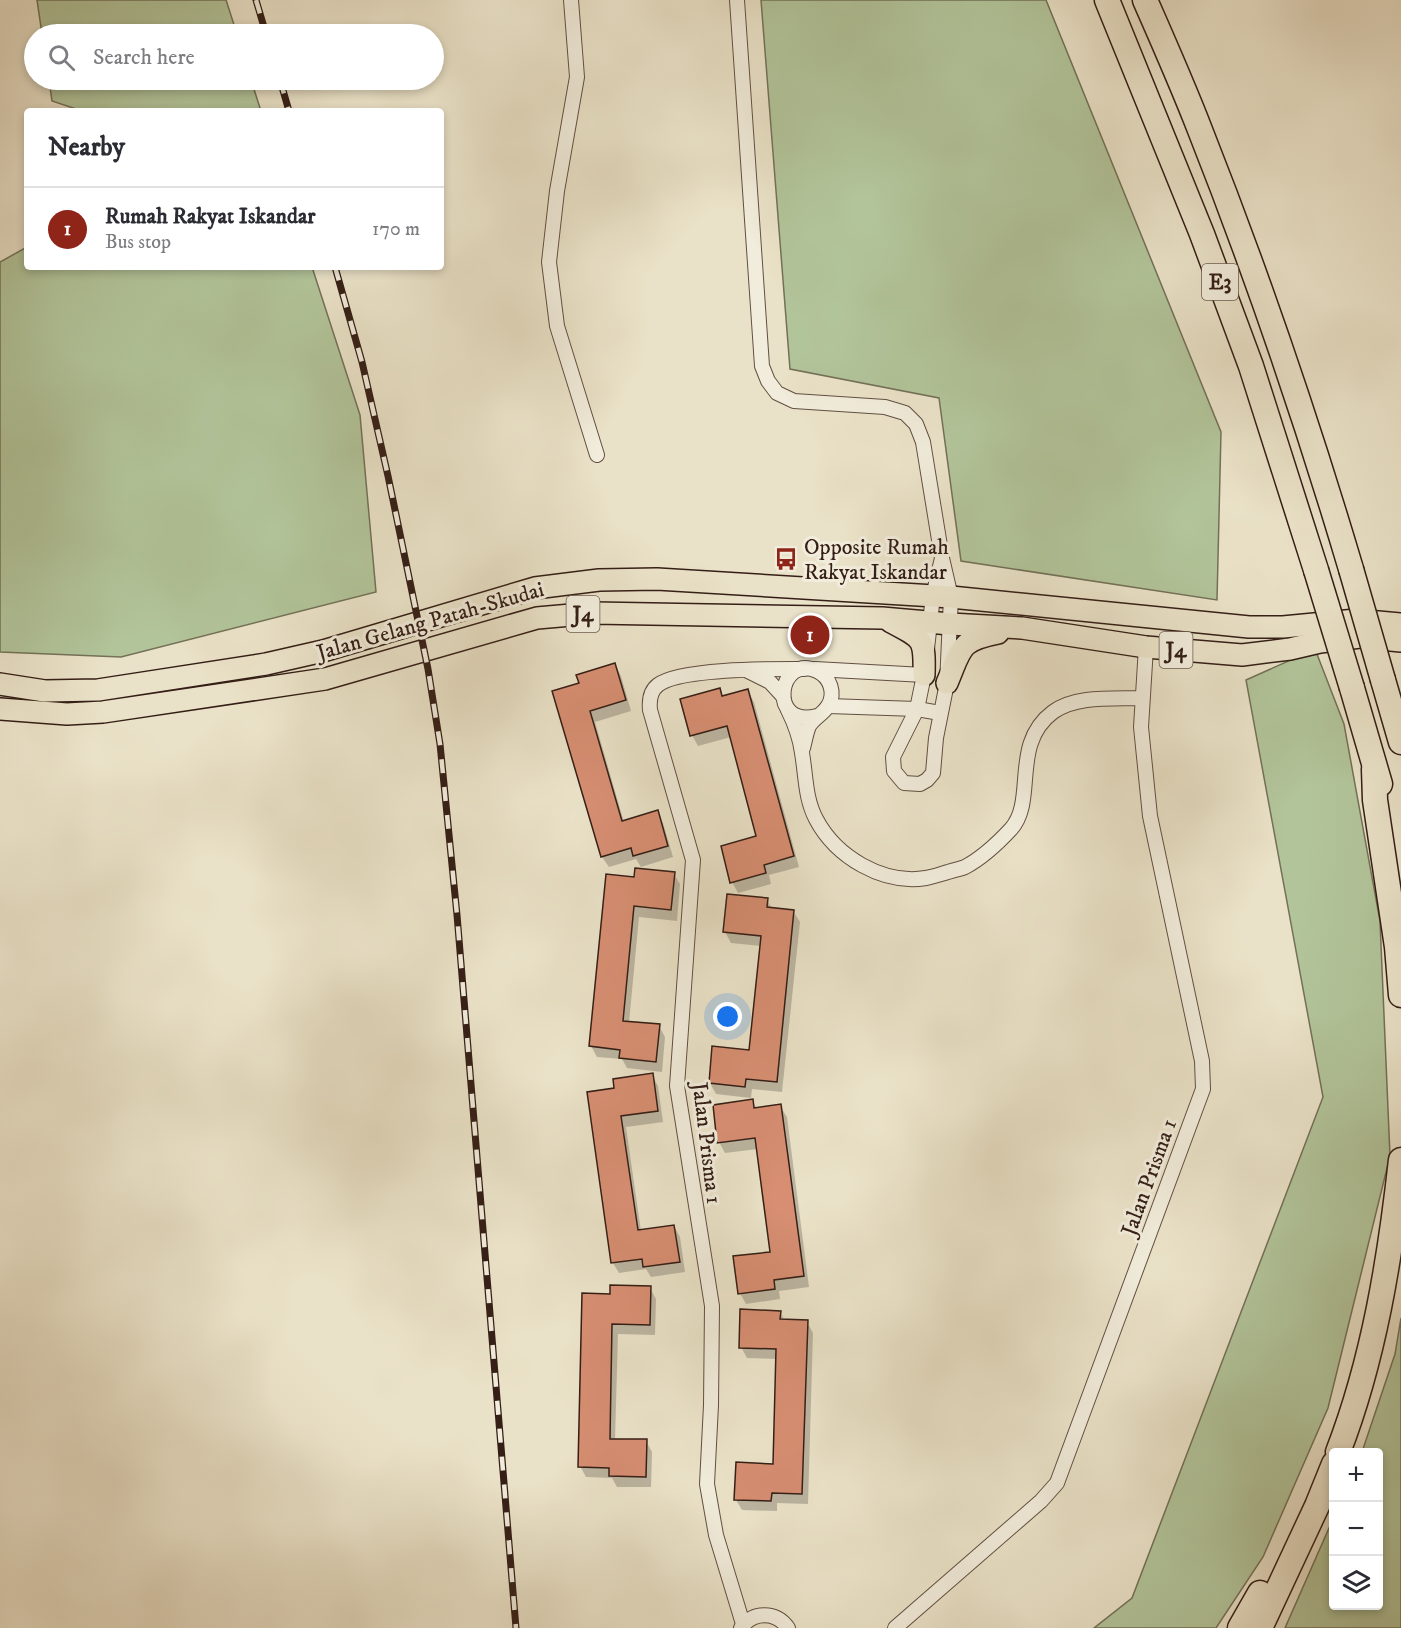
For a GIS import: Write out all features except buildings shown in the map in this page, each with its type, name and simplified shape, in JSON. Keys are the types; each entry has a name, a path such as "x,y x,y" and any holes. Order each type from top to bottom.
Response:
{"highway":[{"name":"E3","path":"1107,0 1198,223 1251,366 1352,688 1401,859"},
{"name":"E3","path":"1145,0 1200,130 1281,351 1352,570 1401,742"},
{"path":"1374,769 1375,800 1397,947 1401,995"},
{"path":"1339,1448 1365,1366 1384,1287 1401,1160"},
{"path":"1260,1628 1329,1476"},
{"path":"1240,1628 1295,1523 1317,1506"}],"main road":[{"name":"Jalan Gelang Patah-Skudai","path":"0,684 45,691 98,690 266,664 333,648 535,588 599,580 657,579 942,596 1248,627 1283,627 1312,622 1356,620 1401,624"},
{"name":"Jalan Gelang Patah-Skudai","path":"0,709 67,714 103,712 325,679 537,618 594,613 882,618 1022,628 1146,647 1242,654 1290,650 1320,642 1360,637 1401,641"},
{"path":"882,618 912,633 921,641 925,649 924,675"},
{"path":"947,683 962,648 967,642 983,636 1022,628"}],"street":[{"path":"571,0 577,77 557,191 549,262 556,326 597,455"},
{"path":"737,0 762,366 768,381 777,393 794,401 885,407 905,413 916,424 923,442 942,558 940,623 947,683 940,713 933,772 927,780 912,785 898,778 892,763 917,709 924,675 940,623 942,596"},
{"name":"Jalan Prisma 1","path":"895,1628 1041,1501 1057,1483 1203,1089 1202,1062 1150,816 1141,727 1146,647"},
{"path":"743,669 770,682 782,695 798,733 806,793 816,819 830,840 849,857 868,869 898,878 926,879 964,867 989,851 1013,827 1021,813 1029,747 1038,729 1052,712 1075,702 1142,698"},
{"name":"Jalan Prisma 1","path":"742,1626 716,1535 707,1484 712,1306 677,1086 693,860 650,710 650,700 652,691 659,684 668,680 743,669 808,669 924,675"},
{"path":"782,695 790,675 808,669 825,677 829,683 831,699 806,734 802,753"},
{"path":"828,706 917,709 940,713"},
{"path":"788,710 802,717 817,716"},
{"path":"742,1626 756,1616 764,1615 779,1619 788,1628"}],"green space":[{"path":"37,0 226,0 234,24 41,24"},
{"path":"761,0 1046,0 1221,432 1217,600 961,561 939,398 790,369"},
{"path":"50,90 254,90 260,108 73,108 52,101"},
{"path":"24,249 24,270 313,270 360,415 376,592 121,657 0,652 0,262"},
{"path":"1315,649 1344,724 1380,921 1390,1156 1328,1408 1263,1557 1216,1628 1094,1628 1132,1598 1323,1097 1246,680"},
{"path":"1401,1318 1401,1628 1285,1628 1329,1528 1329,1610 1383,1610 1383,1448 1363,1448 1395,1354"}],"railway":[{"path":"256,0 263,24"},
{"path":"283,90 288,108"},
{"path":"336,270 362,362 388,476 428,669 440,744 457,915 516,1628"}],"place":[{"name":"Opposite Rumah Rakyat Iskandar","path":"786,559"},
{"name":"Rumah Rakyat Iskandar","path":"810,635"}]}
